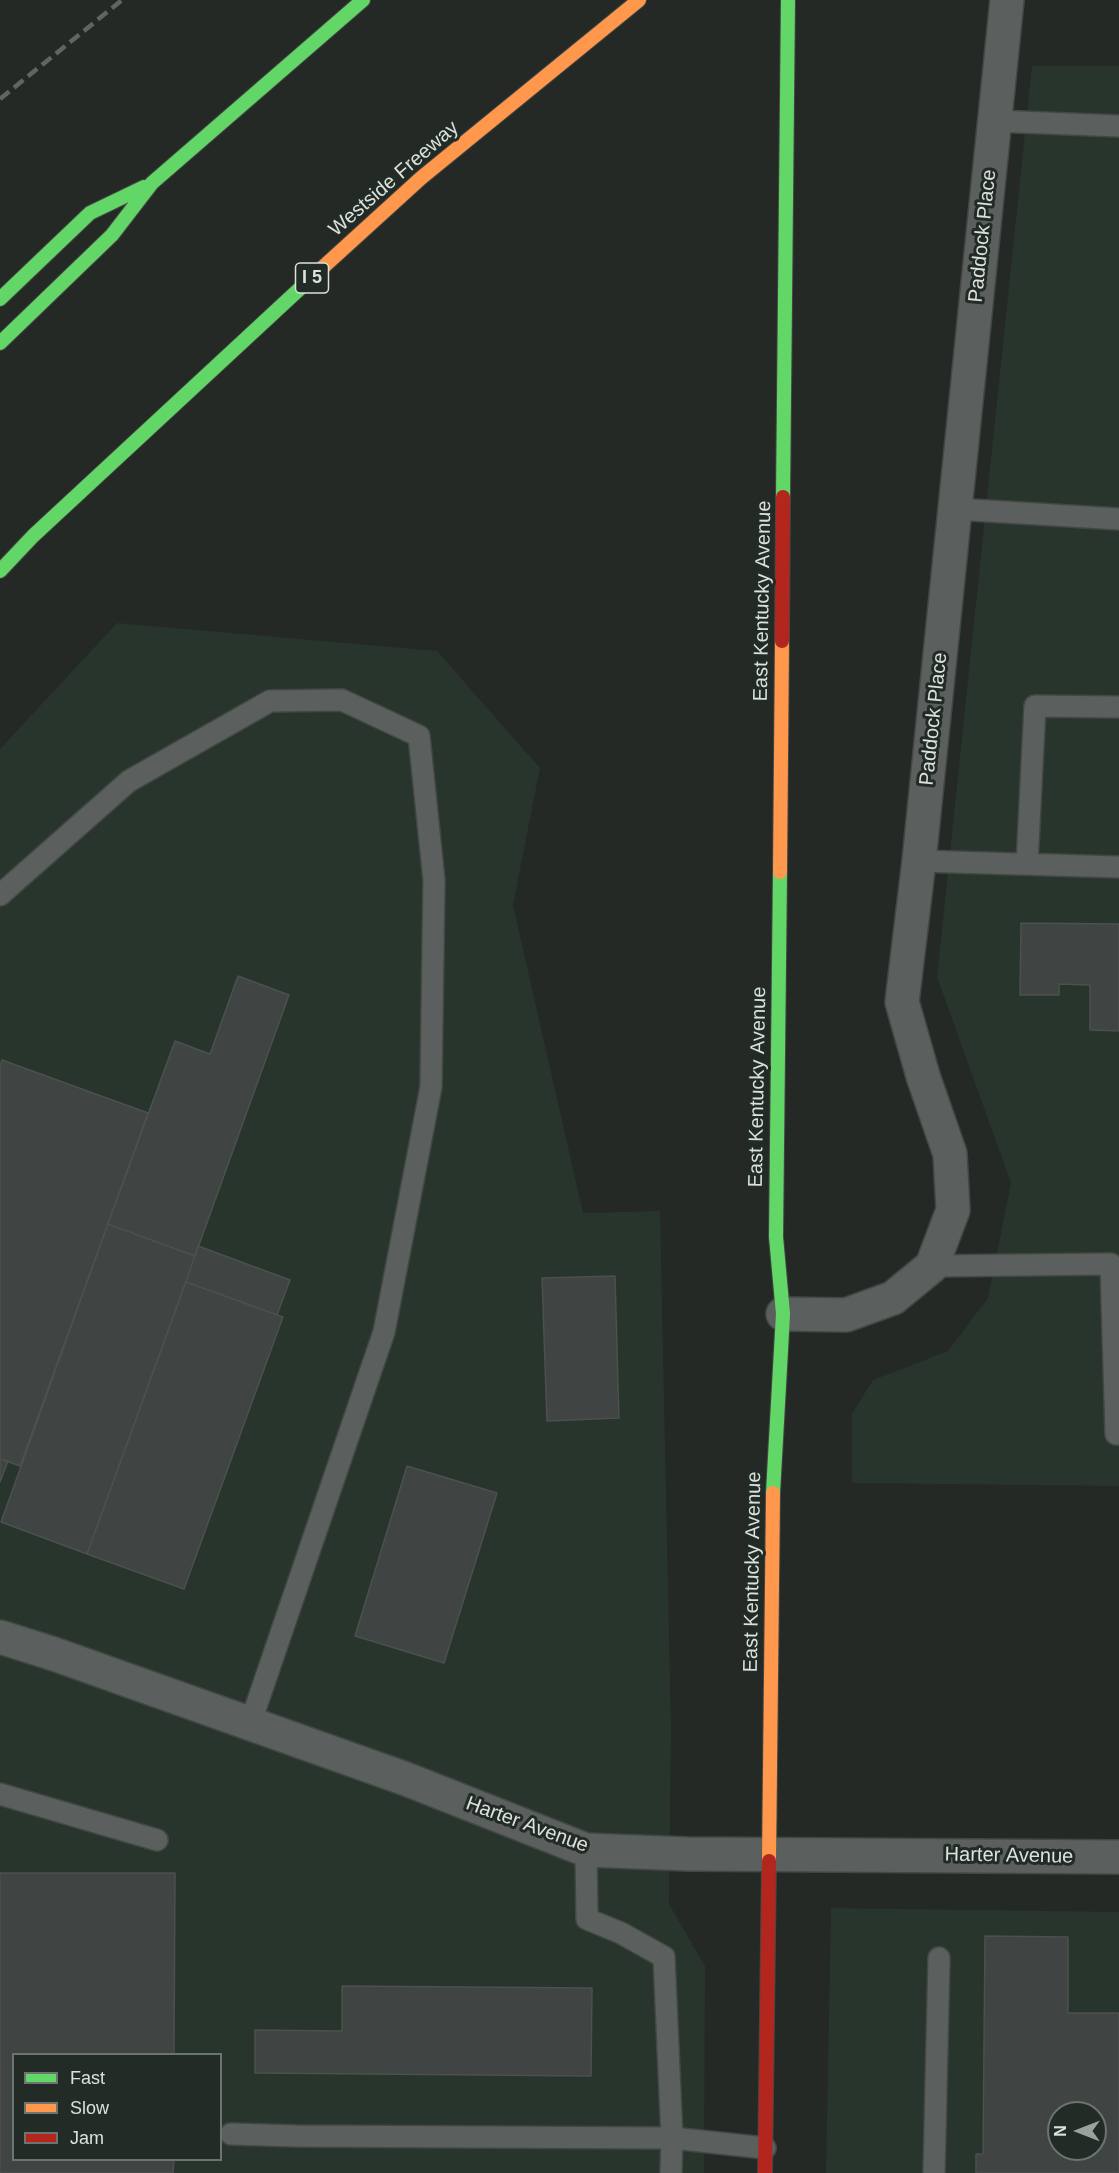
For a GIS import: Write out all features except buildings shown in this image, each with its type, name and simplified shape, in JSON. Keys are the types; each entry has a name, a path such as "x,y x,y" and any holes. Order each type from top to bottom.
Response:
{"main road":[{"path":"0,343 112,235 152,183 363,0"},
{"name":"Westside Freeway","path":"0,571 33,536 421,178 639,0"},
{"name":"East Kentucky Avenue","path":"765,2173 773,1498 783,1314 776,1225 788,7"},
{"path":"0,299 90,213 152,183"}],"street":[{"name":"Paddock Place","path":"932,1266 953,1210 950,1154 923,1076 902,1002 919,861 1007,0"},
{"path":"783,1314 846,1315 893,1298 932,1266"},
{"name":"Harter Avenue","path":"0,1637 406,1779 586,1850 1119,1857"}],"lane":[{"path":"995,121 1119,126"},
{"path":"955,509 1119,519"},
{"path":"0,895 129,781 270,701 342,700 419,736 434,880 431,1087 384,1332 250,1724"},
{"path":"1027,864 1035,706 1119,707"},
{"path":"919,861 1119,867"},
{"path":"932,1266 1111,1264 1116,1434 1119,1434"},
{"path":"0,1794 157,1840"},
{"path":"586,1850 587,1919 621,1933 664,1958 672,2138 671,2173"},
{"path":"934,2173 939,1959"},
{"path":"231,2134 672,2138 765,2148"}],"shaded area":[{"path":"1032,66 1119,66 1119,1486 852,1483 852,1414 873,1380 948,1351 988,1298 1011,1183 937,977"},
{"path":"117,623 437,651 540,768 513,905 583,1213 660,1211 671,1728 669,1904 705,1966 704,2173 0,2173 0,749"},
{"path":"831,1908 1119,1912 1119,2173 826,2173"}],"railway":[{"path":"0,99 122,0"}],"traffic: fast":[{"path":"0,343 112,235 152,183 363,0"},
{"path":"783,497 788,0"},
{"path":"0,299 90,213 144,187"},
{"path":"0,571 33,536 321,269"},
{"path":"773,1493 783,1314 776,1237 780,872"}],"traffic: slow":[{"path":"321,269 421,178 639,0"},
{"path":"780,872 782,641"},
{"path":"769,1861 773,1493"}],"traffic: jam":[{"path":"782,641 783,497"},
{"path":"765,2173 769,1861"}]}
